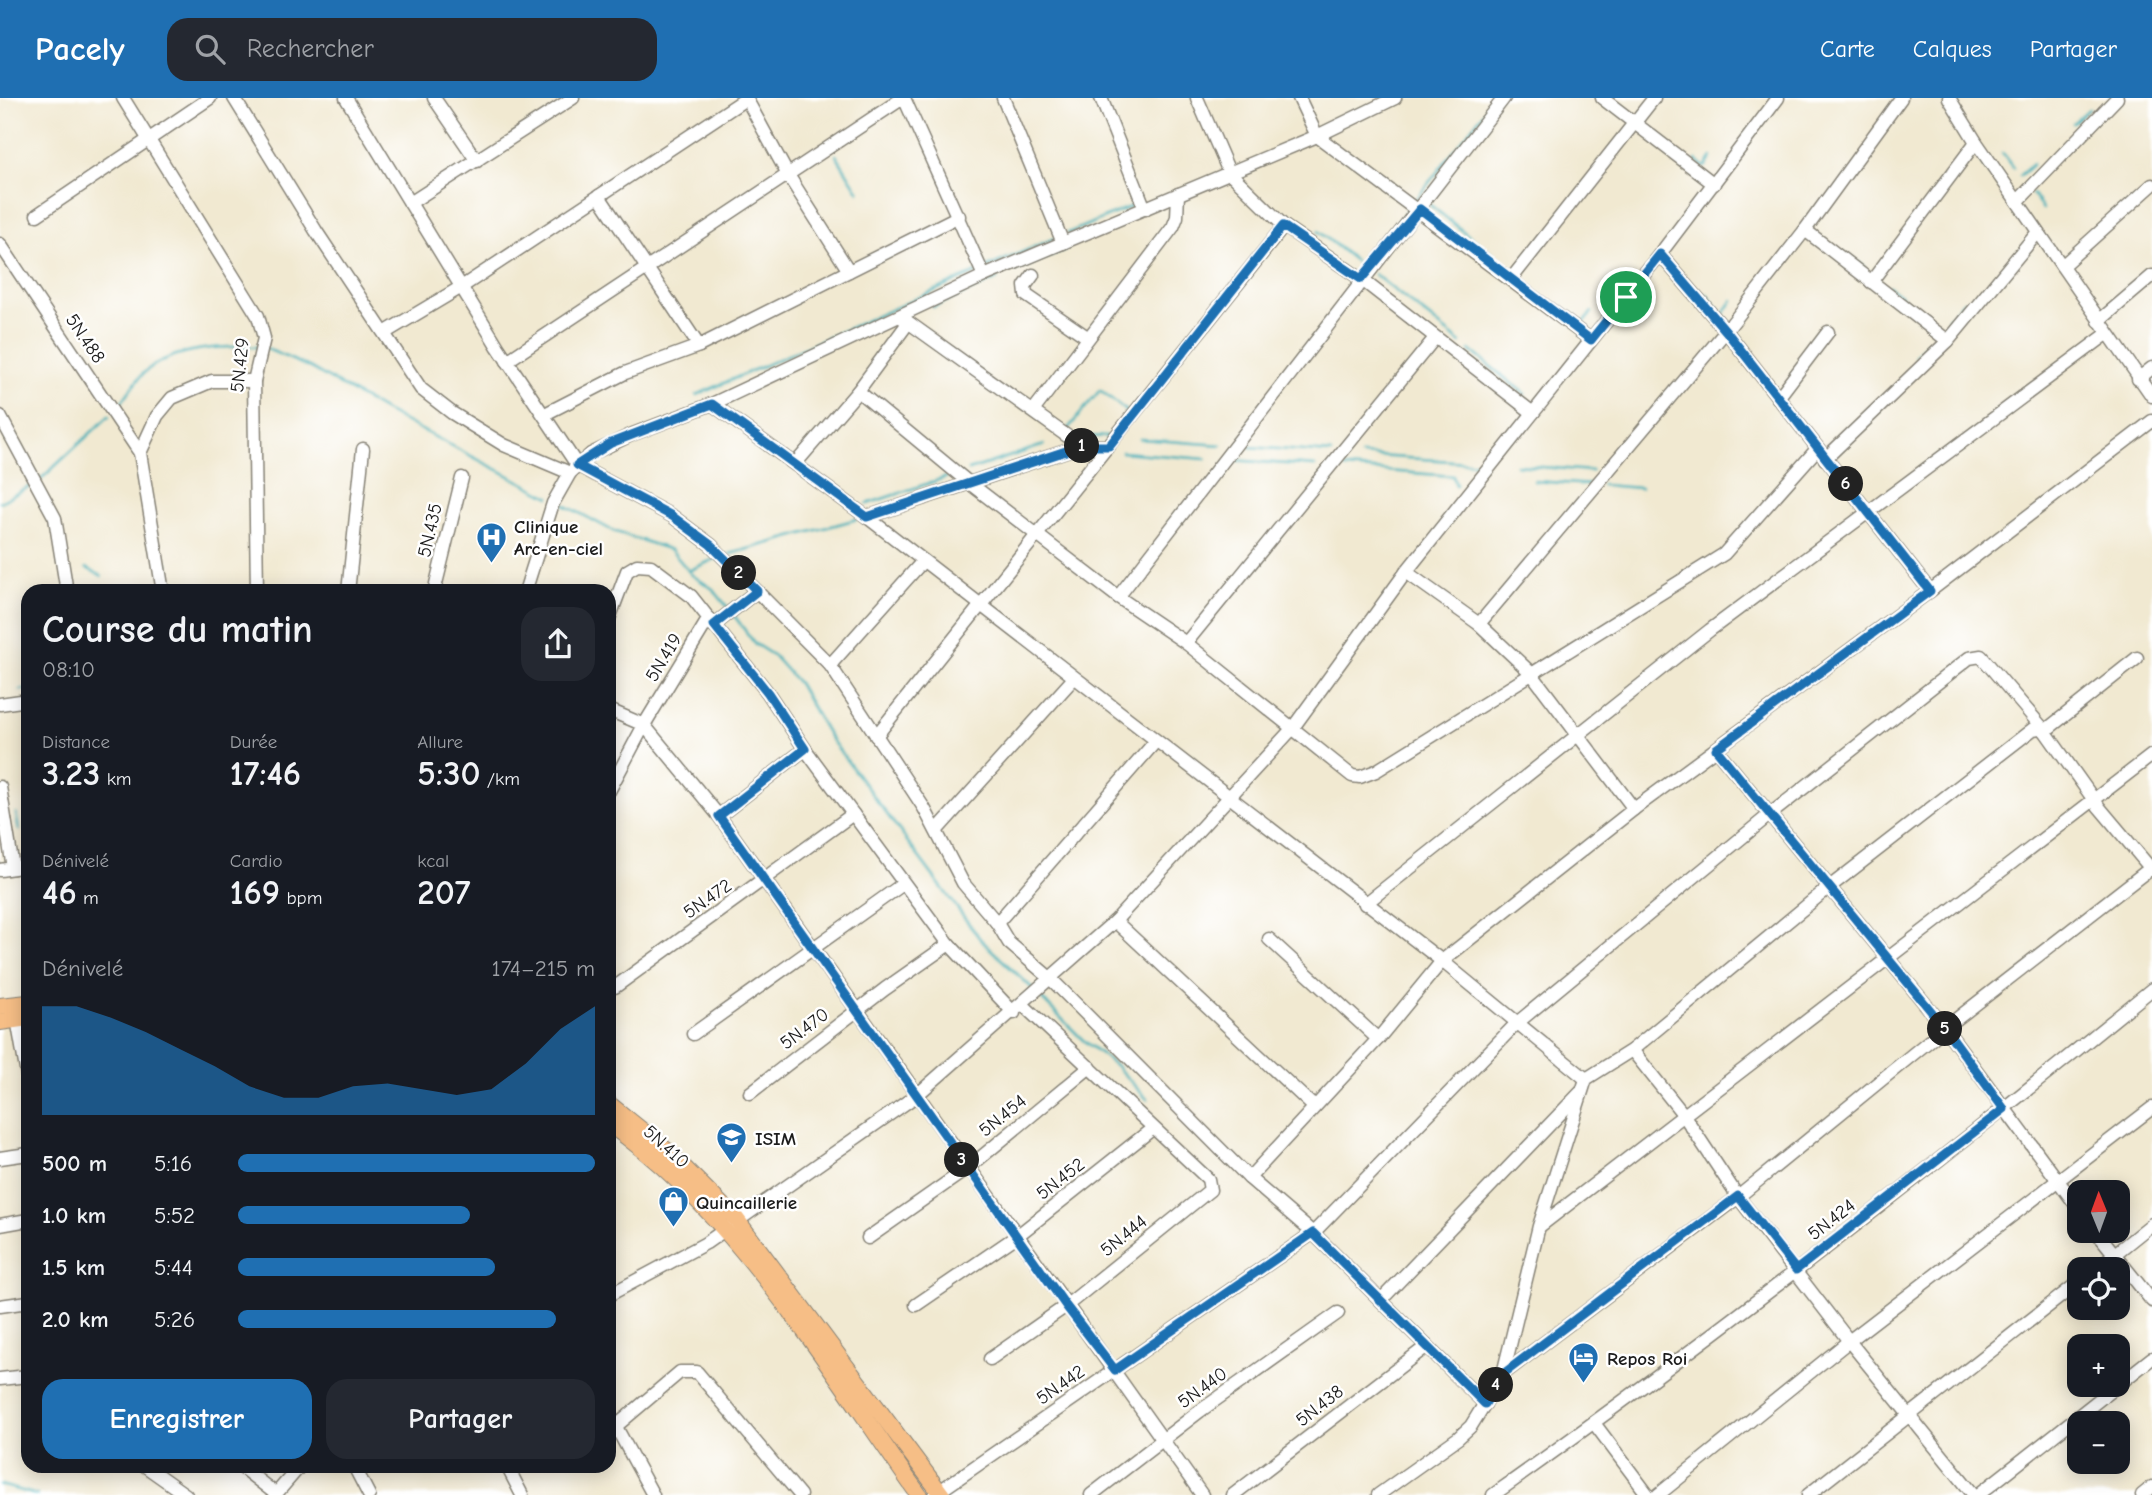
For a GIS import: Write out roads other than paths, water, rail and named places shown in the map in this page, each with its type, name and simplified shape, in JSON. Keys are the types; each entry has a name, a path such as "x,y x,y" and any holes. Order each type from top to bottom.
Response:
{"main road":[{"path":"0,1006 21,1004"},
{"path":"0,1022 21,1019"},
{"path":"616,1110 666,1150 731,1225 938,1494"},
{"name":"5N.410","path":"616,1130 731,1225"},
{"path":"793,1307 919,1495"}],"street":[{"name":"5N.429","path":"123,98 258,316 264,338 254,381 257,584"},
{"path":"37,215 210,98"},
{"path":"234,98 316,231 386,332 421,389 452,413 504,445 573,469 672,516 711,545 830,665 937,830 942,847 963,883 997,923 1009,943 1249,1178 1313,1233 1485,1404"},
{"path":"346,98 507,361 545,414 573,469"},
{"path":"434,98 477,161"},
{"path":"410,203 573,98"},
{"path":"386,332 463,286 746,98 788,175 849,271"},
{"path":"507,361 904,98 984,276"},
{"path":"1003,98 1063,243"},
{"path":"1101,98 1145,209"},
{"path":"1197,98 1228,172 1283,226 1361,279 1434,339 1533,413"},
{"path":"1299,98 1317,136 1420,209 1591,340"},
{"path":"528,584 542,531 573,469 611,443 712,404 905,320 984,276 1317,136 1395,98"},
{"path":"1118,597 1361,279 1420,209 1504,98"},
{"path":"1602,98 1714,184"},
{"path":"1511,278 1654,98"},
{"path":"616,1291 731,1225 917,1095 1115,921 1227,796 1292,729 1406,572 1660,254 1778,98"},
{"path":"1479,624 1726,331 1805,230 1901,98"},
{"path":"1949,98 1976,142 2152,396"},
{"path":"2018,201 2112,103 2098,98"},
{"path":"1871,282 1976,142"},
{"path":"2062,266 2152,185"},
{"path":"1033,411 1173,227 1177,218 1178,194"},
{"path":"599,196 699,346"},
{"path":"545,414 625,373 699,346 959,216"},
{"path":"876,737 1283,226"},
{"path":"1805,230 1948,341"},
{"path":"858,391 968,482 1118,597 1186,643 1352,776 1369,775 1724,554 1821,454 1948,341 2038,232"},
{"name":"5N.488","path":"0,244 140,453"},
{"path":"1660,254 1726,331 1930,591"},
{"path":"1033,275 1025,286 1026,295 1087,337"},
{"path":"2099,321 2152,276"},
{"path":"794,464 858,391 905,320"},
{"path":"905,320 1081,446"},
{"path":"1778,398 1828,332"},
{"path":"1365,904 1710,630 1870,514 2107,334"},
{"path":"1186,643 1434,339"},
{"path":"2138,379 2152,368"},
{"path":"162,584 140,453 157,416 172,398 212,381 254,381"},
{"path":"712,404 867,517 980,607 1442,961 1517,1023 1584,1085"},
{"path":"0,416 55,517 66,584"},
{"path":"1249,1178 1378,1040 1442,961 1634,809 1930,591 2152,421"},
{"path":"867,517 1081,446 1109,446"},
{"path":"349,584 363,449"},
{"name":"5N.435","path":"437,584 462,478"},
{"path":"830,665 923,561"},
{"path":"616,600 627,571 637,565 651,566 691,596 768,693 805,749 949,944 1018,1008 1090,1067 1152,1129"},
{"path":"1406,572 1479,624 1531,673 1634,809"},
{"path":"712,621 731,612 757,591"},
{"name":"5N.419","path":"616,778 644,725 712,621"},
{"name":"5N.442","path":"938,1494 1241,1280 1313,1233 1517,1023 1769,816 1976,656 1981,656 2042,729"},
{"path":"1381,1300 1584,1085 1632,1050 1828,889 2033,729 2042,729 2137,658"},
{"path":"937,830 1074,678"},
{"path":"0,704 21,701"},
{"path":"616,713 644,725 719,816 856,1013 1115,1370 1202,1495"},
{"path":"1503,1374 1738,1196 1945,1028 2151,868 2095,801 2042,729"},
{"path":"997,923 1156,741"},
{"path":"719,816 805,749"},
{"path":"1716,749 1828,889 1945,1028 2067,1194"},
{"path":"1539,1226 2152,755"},
{"path":"0,787 6,869"},
{"name":"5N.472","path":"616,986 853,814"},
{"path":"693,1034 903,884"},
{"path":"1115,921 1314,1107"},
{"path":"1269,939 1378,1040"},
{"name":"5N.470","path":"750,1093 949,944"},
{"name":"5N.424","path":"1493,1495 1594,1423 1796,1270 2004,1109 2152,989"},
{"path":"1632,1050 1683,1114 1738,1196 1906,1415 1976,1495 2152,1358"},
{"name":"5N.454","path":"868,1238 968,1168 1090,1067"},
{"path":"1378,1495 1458,1438 1485,1404 1503,1374 1539,1226 1584,1085"},
{"path":"1658,1495 1849,1341 2152,1108"},
{"name":"5N.452","path":"916,1305 1017,1236 1152,1129"},
{"name":"5N.444","path":"990,1359 1066,1306 1209,1189 1208,1179 1152,1129"},
{"path":"0,1158 21,1155"},
{"path":"0,1225 21,1221"},
{"path":"2112,1257 2152,1224"},
{"path":"2105,1243 2152,1301"},
{"path":"1808,1495 1906,1415 2067,1291"},
{"path":"0,1306 21,1303"},
{"name":"5N.440","path":"1091,1495 1338,1313"},
{"name":"5N.438","path":"1233,1495 1427,1346"},
{"path":"616,1426 680,1372 697,1372 800,1495"},
{"path":"0,1379 21,1377"},
{"path":"1594,1423 1648,1495"},
{"path":"616,1429 653,1495"},
{"path":"155,1473 187,1495"},
{"path":"249,1473 275,1494 294,1473"},
{"path":"358,1473 369,1495"},
{"path":"511,1473 522,1495"},
{"path":"2142,1495 2152,1488"}],"waterway":[{"path":"1398,102 1408,98"},
{"path":"1413,203 1495,98"},
{"path":"2073,123 2089,109"},
{"path":"1952,121 1964,137"},
{"path":"2002,153 2013,168"},
{"path":"836,155 859,192"},
{"path":"1706,166 1712,157"},
{"path":"1696,160 1704,167"},
{"path":"1981,162 1992,177"},
{"path":"2019,176 2033,164"},
{"path":"2032,193 2043,209"},
{"path":"1068,233 1137,204"},
{"path":"1430,205 1498,259"},
{"path":"1356,262 1362,266 1409,208"},
{"path":"1318,231 1354,260"},
{"path":"986,268 1057,237"},
{"path":"1016,270 1065,249"},
{"path":"1850,256 1864,267"},
{"path":"697,395 977,272"},
{"path":"1374,274 1461,343"},
{"path":"933,307 997,279"},
{"path":"1888,286 1903,297"},
{"path":"1707,294 1718,310"},
{"path":"1723,315 1733,300"},
{"path":"1948,319 1964,301"},
{"path":"1583,324 1592,312"},
{"path":"1734,331 1744,344"},
{"path":"1915,356 1928,342"},
{"path":"116,409 143,374 159,362 200,349 258,347"},
{"path":"265,348 311,368 385,411 550,497"},
{"path":"1470,350 1525,394"},
{"path":"1067,430 1100,390 1130,414"},
{"path":"40,480 109,416"},
{"path":"1075,436 1110,437"},
{"path":"1140,439 1222,445"},
{"path":"969,470 1044,445"},
{"path":"1250,447 1331,453"},
{"path":"1122,452 1206,459"},
{"path":"1361,455 1482,463"},
{"path":"1232,460 1315,466"},
{"path":"1516,465 1592,471"},
{"path":"1345,468 1453,476 1456,485"},
{"path":"867,504 947,477"},
{"path":"1534,481 1592,485"},
{"path":"1602,485 1641,488"},
{"path":"0,502 31,486"},
{"path":"559,502 613,531 671,550 692,575 713,589 729,609"},
{"path":"730,554 857,519"},
{"path":"688,571 717,558"},
{"path":"167,562 169,584"},
{"path":"86,568 102,576"},
{"path":"733,614 755,644 774,656 798,683 830,738 981,940 1033,989"},
{"path":"16,813 19,830"},
{"path":"1037,994 1083,1040 1116,1066 1148,1100"},
{"path":"0,1485 37,1495"}],"place":[{"name":"Clinique Arc-en-ciel","path":"491,564"},
{"name":"ISIM","path":"732,1165"},
{"name":"Quincaillerie","path":"673,1229"},
{"name":"Repos Roi","path":"1584,1385"}]}
